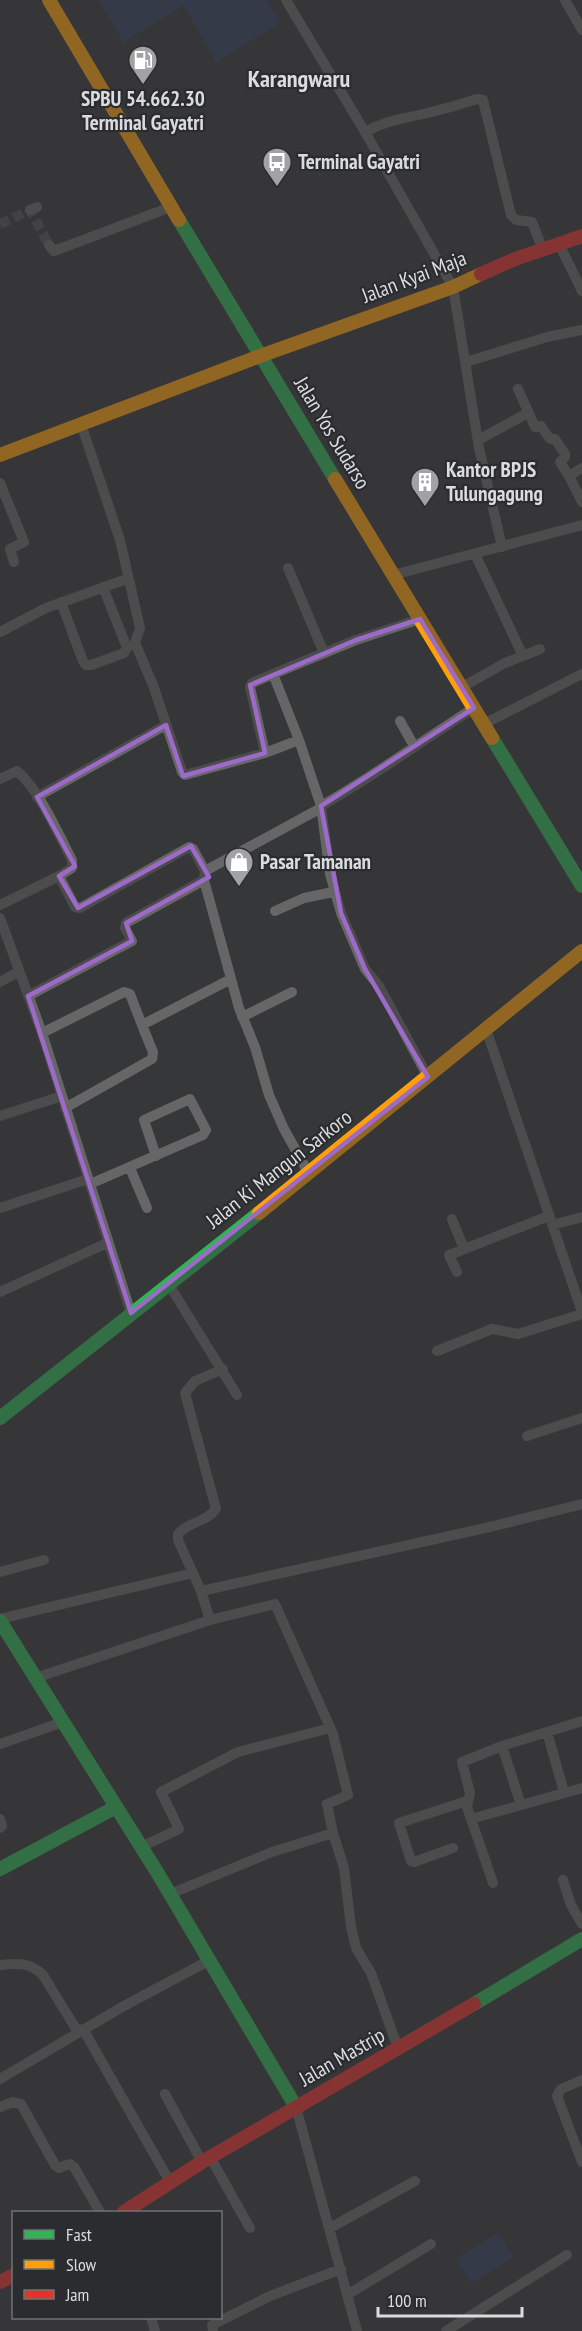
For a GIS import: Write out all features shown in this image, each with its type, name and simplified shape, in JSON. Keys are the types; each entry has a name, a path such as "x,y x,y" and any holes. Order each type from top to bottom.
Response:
{"main road":[{"name":"Jalan Yos Sudarso","path":"49,0 260,356 462,687 482,725 582,886"},
{"name":"Jalan Kyai Maja","path":"0,455 260,356 453,287 515,259 582,236"},
{"name":"Jalan Ki Mangun Sarkoro","path":"0,1418 131,1312 309,1174 582,951"},
{"path":"2,1626 170,1894 296,2107"},
{"path":"0,1869 116,1807"},
{"name":"Jalan Mastrip","path":"126,2211 206,2160 582,1938"}],"street":[{"path":"286,0 365,132 453,287 477,440 502,547"},
{"path":"565,0 582,30"},
{"path":"365,132 382,123 399,118 477,99 483,100 486,103 511,216 516,220 532,222 543,250"},
{"path":"49,245 54,251 171,207"},
{"path":"559,244 582,291"},
{"path":"466,362 547,337 582,330"},
{"path":"518,389 535,427 540,426 550,439 555,439 565,454 566,457 560,462 582,502"},
{"path":"477,440 528,413"},
{"path":"81,424 120,540 140,628 135,643 153,685 182,772 185,775 265,753 298,740"},
{"path":"569,476 582,468"},
{"path":"0,483 24,542 10,549 14,562"},
{"path":"393,574 582,525"},
{"path":"475,554 522,656"},
{"path":"288,568 324,653"},
{"path":"0,632 61,602 124,580"},
{"path":"61,602 84,663 89,666 124,653 127,648 103,587"},
{"path":"265,753 250,687 252,683 356,640 420,619"},
{"path":"462,687 505,663 540,649"},
{"path":"273,674 321,807 333,892 365,969 379,986 428,1077"},
{"path":"482,725 582,674"},
{"path":"28,996 132,941 125,928 126,923 359,784 474,708"},
{"path":"400,722 414,746"},
{"path":"37,797 166,725"},
{"path":"0,778 17,771 23,776 72,860 72,868 0,905"},
{"path":"59,876 75,907 80,908 189,847 193,849 205,875 242,1017 255,1047 276,1113 309,1174"},
{"path":"275,911 304,898 333,892"},
{"path":"0,918 42,1033 107,1243 131,1312"},
{"path":"0,982 18,972"},
{"path":"142,1025 231,979"},
{"path":"42,1033 124,992 130,994 153,1052 152,1059 65,1108"},
{"path":"242,1017 292,992"},
{"path":"438,1351 492,1329 518,1334 582,1313 486,1029"},
{"path":"0,1116 62,1096"},
{"path":"0,1208 130,1168 156,1156 205,1133 206,1130 190,1099 145,1118 147,1133 156,1156"},
{"path":"130,1168 147,1208"},
{"path":"457,1272 449,1255 551,1221 582,1217"},
{"path":"452,1219 464,1249"},
{"path":"0,1292 107,1243"},
{"path":"168,1283 237,1395"},
{"path":"210,1620 178,1534 182,1529 213,1513 216,1503 185,1393 195,1381 222,1369"},
{"path":"526,1436 582,1418"},
{"path":"201,1591 494,1526 582,1504"},
{"path":"0,1572 44,1560"},
{"path":"2,1626 193,1573"},
{"path":"35,1678 210,1620 275,1604 330,1728 348,1793 347,1796 327,1804 344,1869 351,1927 356,1948 371,1973 398,2048"},
{"path":"492,1883 467,1807 470,1793 462,1762 502,1746 582,1721"},
{"path":"0,1744 63,1722"},
{"path":"141,1847 179,1829 161,1792 238,1752 330,1728"},
{"path":"547,1732 564,1792"},
{"path":"502,1746 521,1805"},
{"path":"471,1819 582,1788"},
{"path":"453,1848 414,1862 411,1861 399,1823 467,1801"},
{"path":"0,1820 2,1825 0,1828"},
{"path":"170,1894 272,1852 333,1833"},
{"path":"563,1880 570,1905 582,1924"},
{"path":"0,2079 80,2031 210,1960"},
{"path":"0,1965 26,1964 43,1975 80,2031 170,2182"},
{"path":"582,2080 557,2092 577,2135 582,2162"},
{"path":"165,2094 250,2228"},
{"path":"0,2107 18,2102 55,2165 59,2168 70,2164 74,2167 99,2211"},
{"path":"296,2107 357,2331"},
{"path":"330,2228 415,2181"},
{"path":"347,2295 431,2244"},
{"path":"446,2331 567,2255"},
{"path":"213,2331 212,2325 261,2301 340,2269"}],"highlighted area":[{"path":"420,619 474,708 321,806 341,913 365,969 428,1077 131,1313 28,996 132,941 126,923 209,877 191,846 78,908 59,876 75,866 37,797 166,725 183,776 265,753 250,685 356,640"}],"shaded area":[{"path":"99,0 267,0 280,23 216,62 184,5 123,42"},
{"path":"498,2233 513,2257 471,2283 456,2259"}],"tunnel":[{"path":"0,224 30,210 49,245"}],"traffic: fast":[{"path":"179,220 335,479"},
{"path":"492,738 582,886"},
{"path":"0,1418 259,1213"},
{"path":"0,1621 157,1872 296,2107"},
{"path":"0,1869 116,1807"},
{"path":"474,2004 582,1939"}],"traffic: slow":[{"path":"49,0 179,220"},
{"path":"0,455 260,356 453,287 481,274"},
{"path":"335,479 492,738"},
{"path":"259,1213 582,951"}],"traffic: jam":[{"path":"481,274 515,259 582,236"},
{"path":"126,2211 202,2162 474,2004"},
{"path":"0,2282 12,2276"}],"place":[{"name":"SPBU 54.662.30 Terminal Gayatri","path":"143,86"},
{"name":"Terminal Gayatri","path":"277,188"},
{"name":"Kantor BPJS Tulungagung","path":"425,508"},
{"name":"Pasar Tamanan","path":"239,888"}],"district":[{"name":"Karangwaru","path":"299,79"}]}
